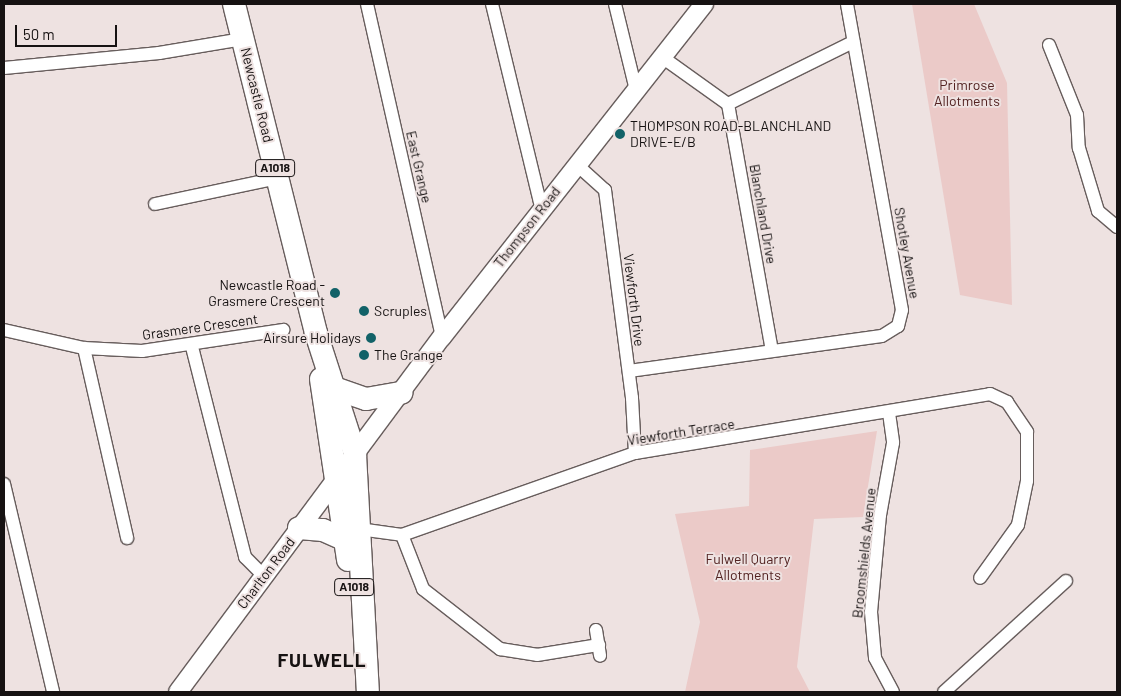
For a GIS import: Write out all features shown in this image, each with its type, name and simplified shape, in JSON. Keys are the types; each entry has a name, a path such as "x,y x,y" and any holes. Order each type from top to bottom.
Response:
{"highway":[{"name":"Newcastle Road","path":"234,4 316,332 355,454"},
{"name":"Newcastle Road","path":"316,332 334,482"},
{"path":"334,388 366,398 401,393"},
{"name":"A1018","path":"355,454 352,534 364,634 368,692"},
{"name":"A1018","path":"334,482 352,534"},
{"path":"299,528 352,534"}],"main road":[{"name":"Thompson Road","path":"355,454 541,207 704,4"},
{"name":"Charlton Road","path":"178,692 263,575 355,454"}],"street":[{"name":"East Grange","path":"367,4 442,337"},
{"path":"492,4 541,207"},
{"path":"615,4 636,90"},
{"name":"Shotley Avenue","path":"629,371 882,336 898,326 902,310 847,4"},
{"path":"4,68 159,53 243,39"},
{"path":"662,57 728,104 853,42"},
{"path":"1049,45 1077,115 1079,148 1098,211 1117,227"},
{"name":"Blanchland Drive","path":"728,104 772,350"},
{"name":"Viewforth Drive","path":"576,164 605,190 629,371 635,453"},
{"path":"155,204 277,178"},
{"name":"Grasmere Crescent","path":"4,330 84,348 142,351 192,347 283,330"},
{"path":"192,347 245,557 263,575"},
{"path":"84,348 127,538"},
{"name":"Viewforth Terrace","path":"352,534 402,535 635,453 889,413 990,394 1007,402 1027,432 1028,481 1018,525 980,578"},
{"name":"Broomshields Avenue","path":"889,413 893,443 880,515 871,612 875,658 893,692"},
{"path":"4,484 52,692"},
{"path":"402,535 423,589 500,649 537,655 600,650 596,630"},
{"path":"944,692 1066,581"}],"green space":[{"name":"Primrose Allotments","path":"912,4 974,4 1007,83 1012,305 960,295"},
{"name":"Fulwell Quarry Allotments","path":"877,431 863,517 814,519 797,667 810,692 685,692 700,622 675,514 749,506 750,450"}],"place":[{"name":"THOMPSON ROAD-BLANCHLAND DRIVE-E/B","path":"620,134"},
{"name":"Newcastle Road - Grasmere Crescent","path":"335,293"},
{"name":"Scruples","path":"364,311"},
{"name":"Airsure Holidays","path":"371,338"},
{"name":"The Grange","path":"364,355"}],"district":[{"name":"FULWELL","path":"322,660"}]}
